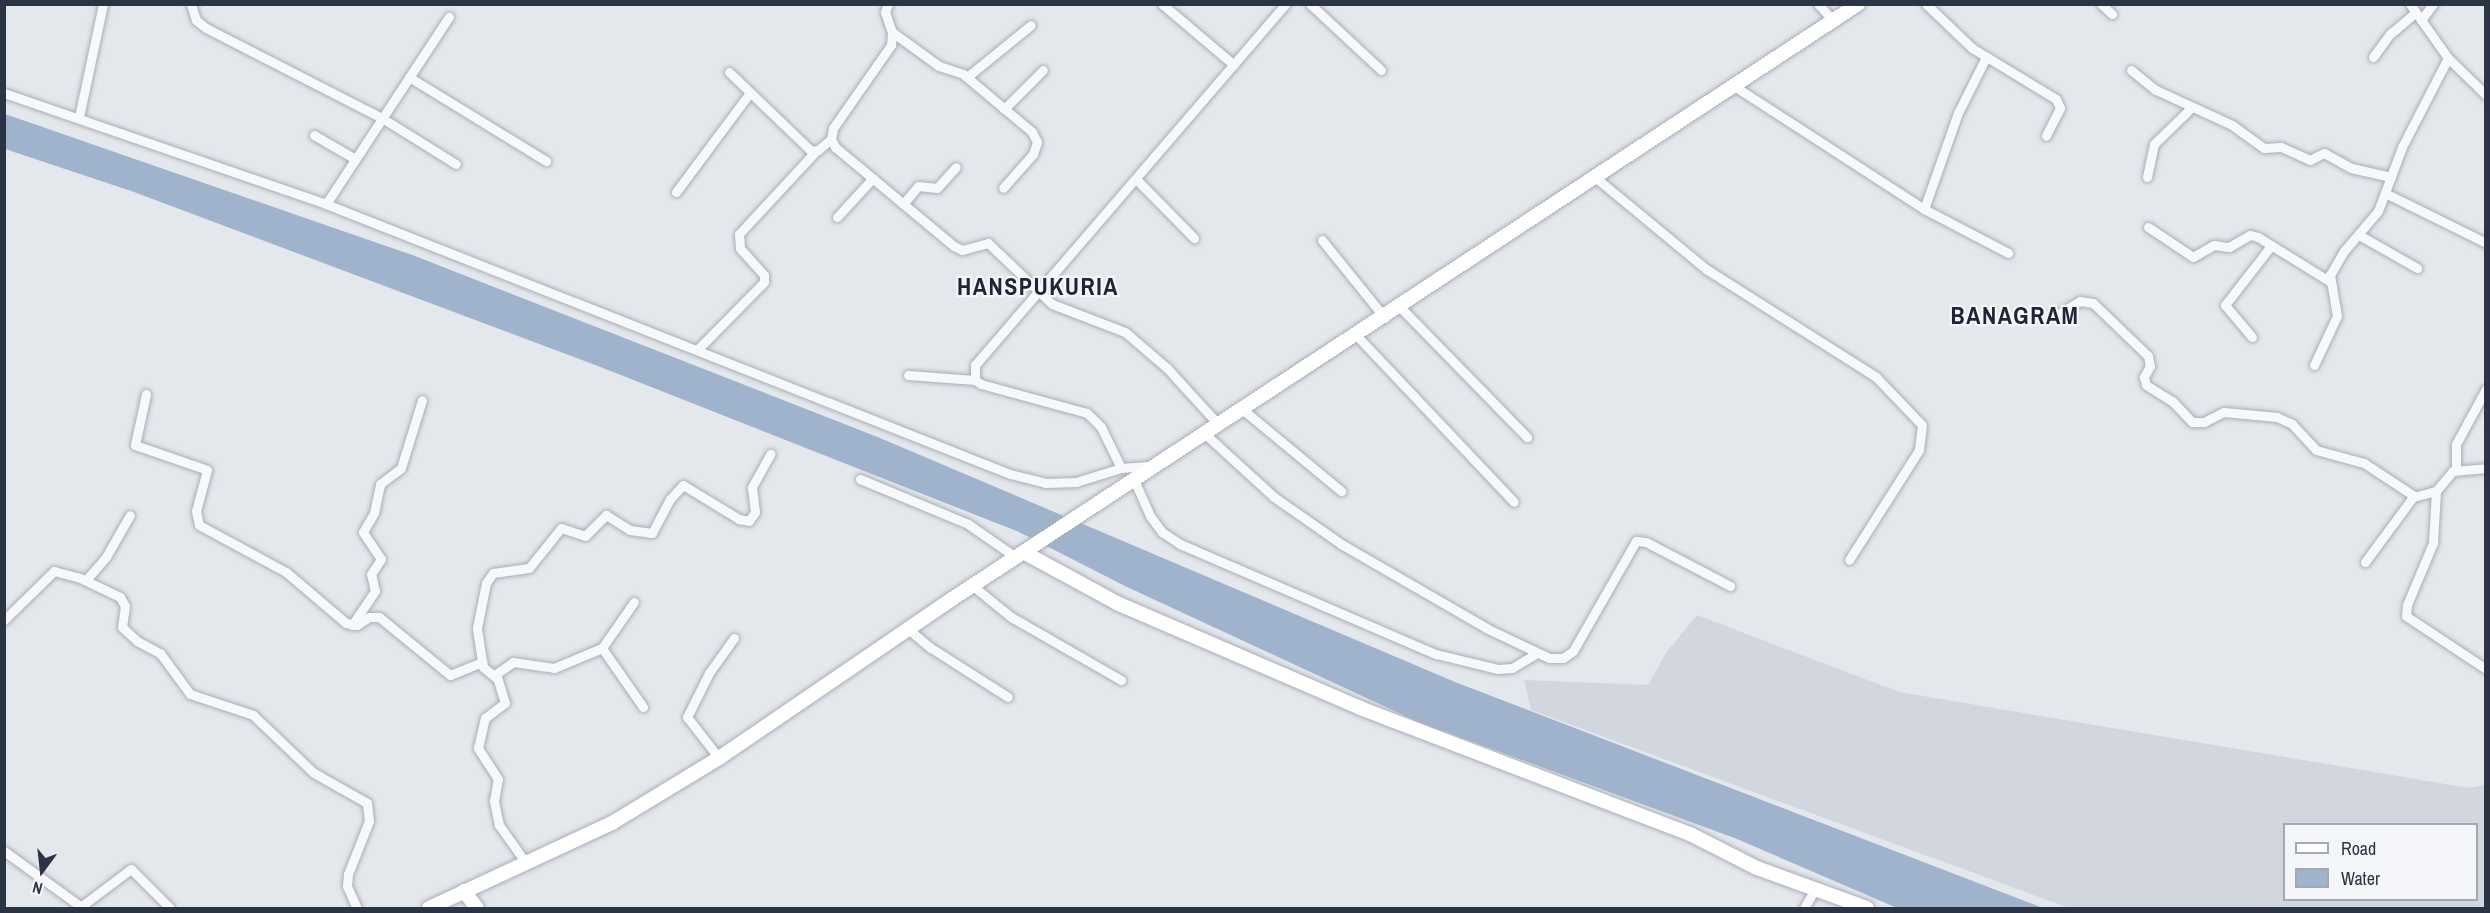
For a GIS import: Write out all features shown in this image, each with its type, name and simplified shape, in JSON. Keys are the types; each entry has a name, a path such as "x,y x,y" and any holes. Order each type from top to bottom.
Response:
{"main road":[{"path":"429,909 612,823 719,758 908,629 1135,482 1204,433 1385,318 1858,4"},
{"path":"1025,553 1119,604 1360,708 1690,834 1757,868 1867,909"},
{"path":"464,891 477,909"}],"street":[{"path":"79,117 103,4"},
{"path":"191,4 196,20 206,28 382,118 456,164"},
{"path":"696,350 764,282 764,275 740,248 739,234 815,152 831,139 833,128 888,52 892,32 885,12 888,4"},
{"path":"1162,4 1234,66"},
{"path":"975,380 973,373 980,357 1234,66 1285,4"},
{"path":"1310,4 1381,70"},
{"path":"1818,4 1834,21"},
{"path":"1926,4 1986,57 2056,99 2060,108 2046,136"},
{"path":"2101,4 2112,14"},
{"path":"2373,57 2390,34 2415,12 2433,4"},
{"path":"2415,12 2448,57 2486,95"},
{"path":"326,204 449,17"},
{"path":"967,77 1031,26"},
{"path":"892,32 939,66 967,77 1032,132 1037,142 1032,156 1003,188"},
{"path":"1924,209 1958,113 1986,57"},
{"path":"2329,281 2344,250 2372,222 2448,57"},
{"path":"1004,109 1043,70"},
{"path":"2131,70 2156,90 2232,125 2264,148 2281,147 2310,160 2328,154 2351,168 2391,177"},
{"path":"729,72 749,94 815,152"},
{"path":"410,77 546,161"},
{"path":"1734,86 1924,209 2008,253"},
{"path":"4,93 326,204 1028,480 1076,482 1121,468 1156,466"},
{"path":"676,192 749,94"},
{"path":"2147,177 2154,144 2192,106"},
{"path":"314,135 356,159"},
{"path":"831,139 873,178 954,246 969,249 981,242 995,248 1038,292 1064,310 1125,332 1167,368 1218,424"},
{"path":"903,204 922,184 940,186 956,167"},
{"path":"837,217 873,178"},
{"path":"1596,178 1706,269 1876,377 1922,425 1919,450 1849,560"},
{"path":"1136,179 1194,238"},
{"path":"2385,193 2486,243"},
{"path":"2148,227 2193,257 2214,245 2229,247 2250,235 2329,281 2336,294 2337,316 2314,365"},
{"path":"2359,235 2417,268"},
{"path":"1322,240 1385,318"},
{"path":"2252,336 2225,305 2271,246"},
{"path":"2060,313 2080,301 2093,303 2148,356 2150,366 2144,377 2146,385 2172,401 2192,422 2204,422 2224,412 2277,417 2292,424 2316,450 2364,463 2414,496"},
{"path":"1400,308 1527,437"},
{"path":"1357,336 1514,501"},
{"path":"908,375 975,380 1087,413 1101,427 1121,468"},
{"path":"2366,562 2414,496 2436,491 2456,470 2456,444 2486,389"},
{"path":"146,394 135,445 207,470 196,511 199,525 286,572 352,625"},
{"path":"352,625 375,591 371,574 381,559 363,532 374,513 380,484 401,468 422,400"},
{"path":"1242,409 1341,491"},
{"path":"1204,433 1274,497 1341,544 1534,654 1563,658 1573,651 1636,541 1647,542 1730,586"},
{"path":"526,863 499,825 494,801 498,779 478,748 484,718 505,703 495,677 486,671 482,662 477,623 486,584 493,573 529,568 561,528 585,536 606,515 630,530 652,533 670,499 683,485 739,519 749,520 755,512 752,488 770,454"},
{"path":"2456,470 2476,471 2486,468"},
{"path":"860,479 968,524 1025,553"},
{"path":"1135,482 1150,516 1162,531 1180,544 1436,654 1498,669 1512,668 1534,654"},
{"path":"2436,491 2433,543 2407,605 2406,616 2486,669"},
{"path":"86,580 106,557 130,515"},
{"path":"4,620 54,571 86,580 125,602 122,627 137,641 160,653 190,694 252,715 314,773 367,803 369,821 348,874 347,886 357,909"},
{"path":"973,586 1011,617 1121,680"},
{"path":"495,677 513,662 554,668 602,648 634,602"},
{"path":"352,625 369,617 379,617 450,675 482,662"},
{"path":"908,629 931,648 1008,697"},
{"path":"719,758 687,717 712,667 734,638"},
{"path":"602,648 643,707"},
{"path":"4,851 80,907 131,868 170,909"},
{"path":"1804,909 1815,888"}],"shaded area":[{"path":"1697,615 1899,692 2469,788 2485,785 2485,908 2069,908 1531,710 1524,680 1648,685 1666,653"}],"water":[{"path":"5,114 415,256 880,438 1455,682 2043,908 1897,908 1737,839 1416,721 1125,586 1019,532 598,366 134,192 5,149"}],"district":[{"name":"HANSPUKURIA","path":"1038,287"},
{"name":"BANAGRAM","path":"2015,316"}]}
